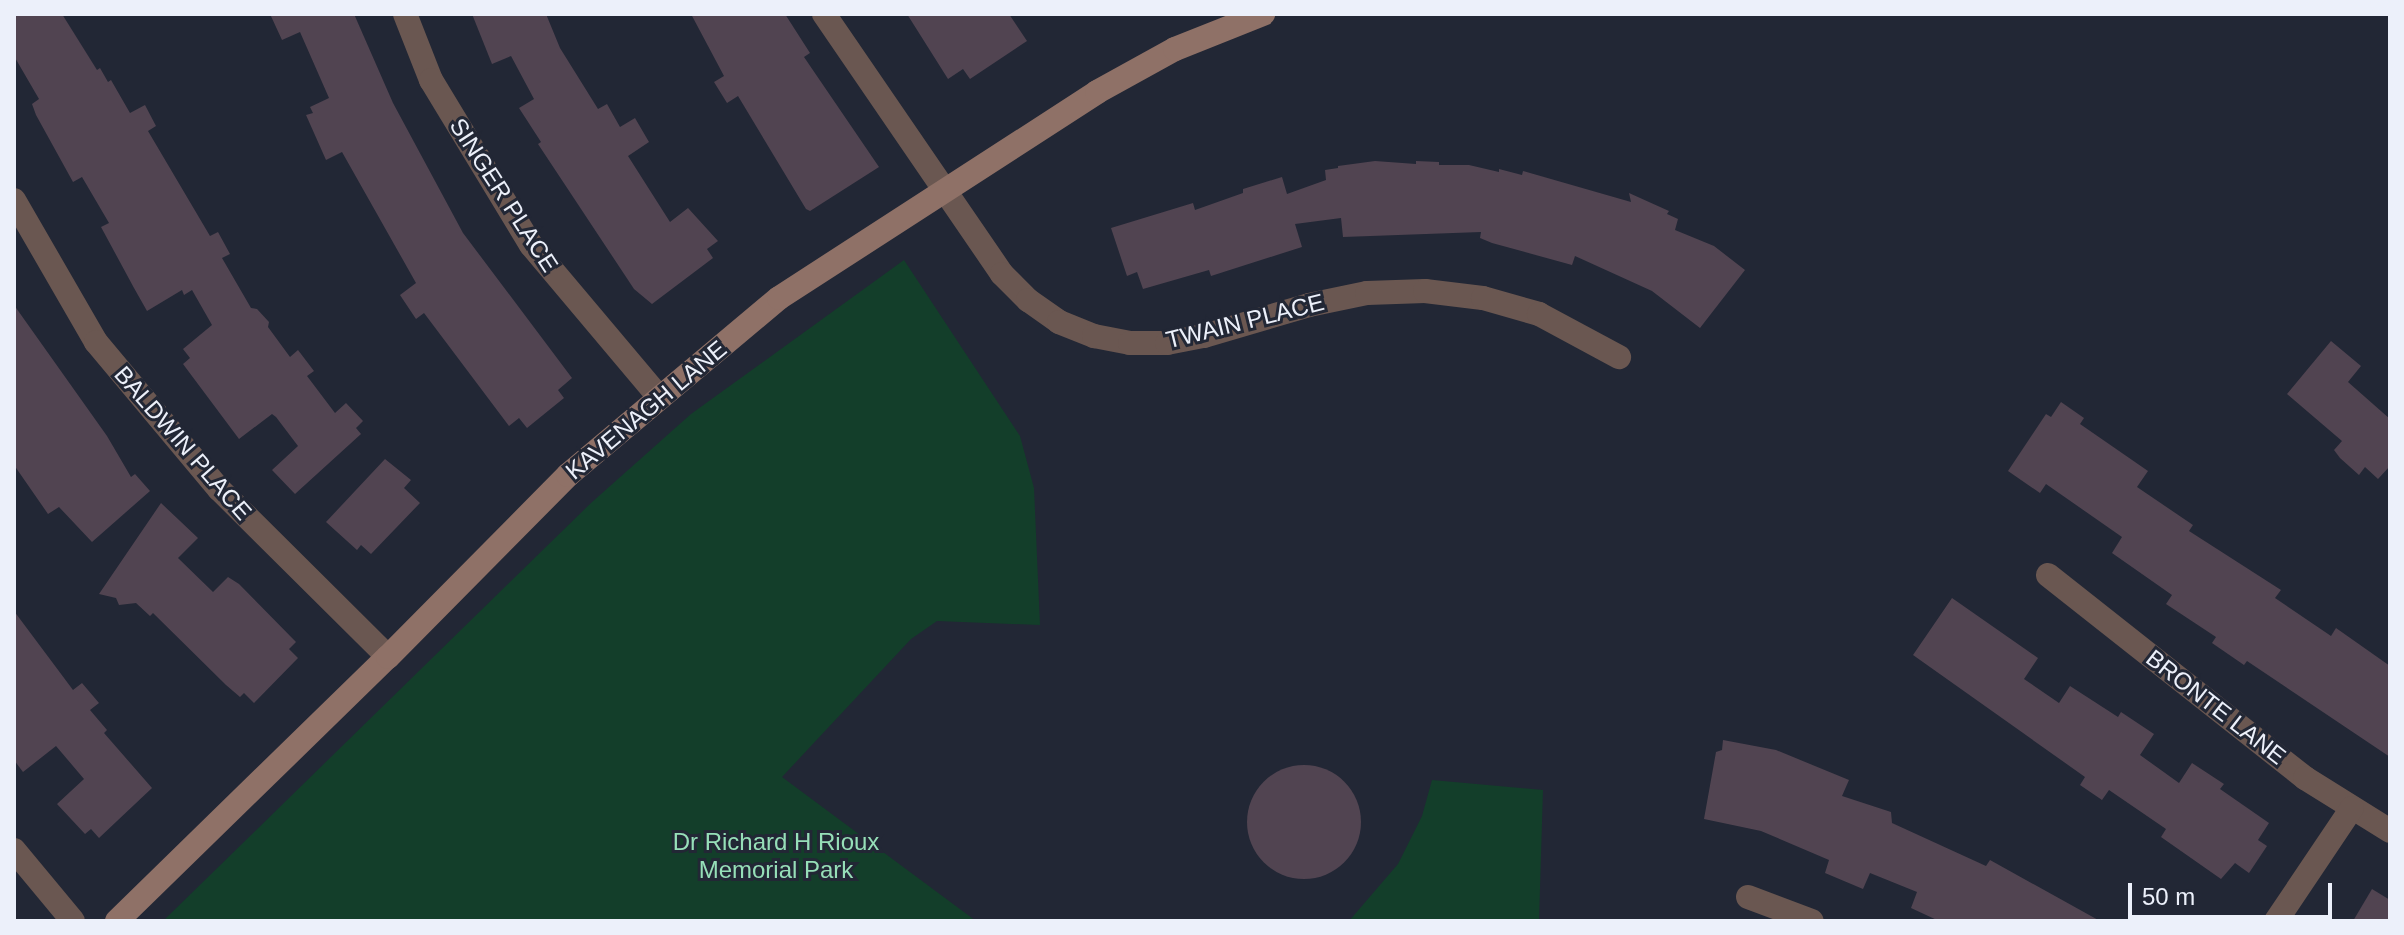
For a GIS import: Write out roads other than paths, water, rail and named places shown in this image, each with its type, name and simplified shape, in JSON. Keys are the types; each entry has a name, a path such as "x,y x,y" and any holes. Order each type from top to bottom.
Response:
{"main road":[{"name":"KAVENAGH LANE","path":"117,921 388,657 568,475 779,298 1097,92 1175,49 1263,14"}],"street":[{"name":"SINGER PLACE","path":"405,14 431,80 531,245 659,397"},
{"name":"TWAIN PLACE","path":"824,14 1002,274 1028,300 1059,322 1094,336 1130,343 1167,343 1204,336 1309,305 1367,293 1425,291 1483,298 1539,314 1619,357"},
{"name":"BALDWIN PLACE","path":"14,200 96,342 219,489 388,657"},
{"name":"BRONTE LANE","path":"2048,575 2255,740 2390,831"},
{"path":"2276,921 2352,808"},
{"path":"14,850 73,921"},
{"path":"1748,897 1812,921"}],"park label":[{"name":"Dr Richard H Rioux Memorial Park","path":"776,856"}]}
